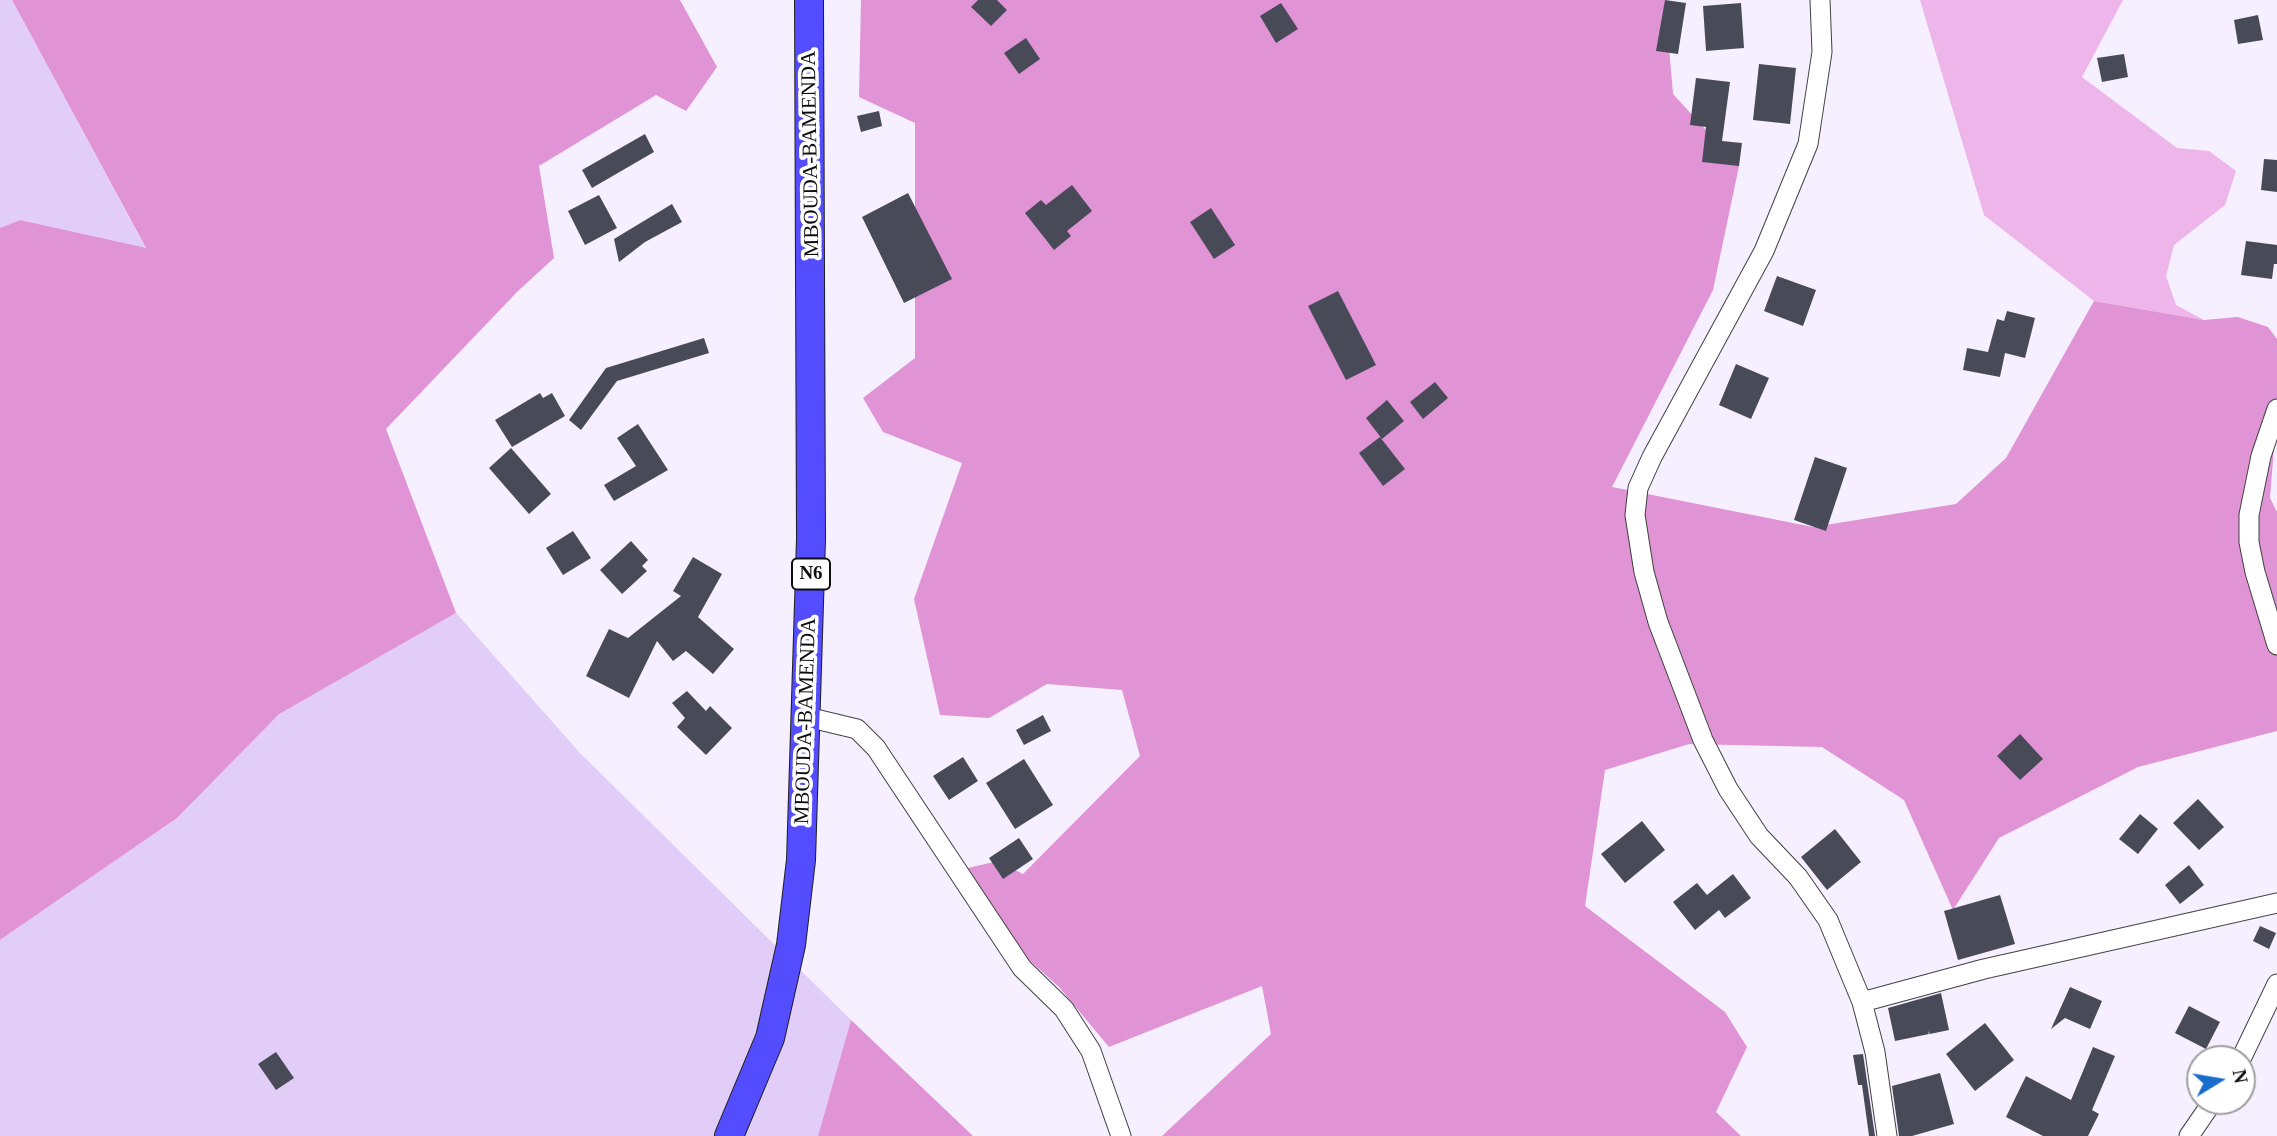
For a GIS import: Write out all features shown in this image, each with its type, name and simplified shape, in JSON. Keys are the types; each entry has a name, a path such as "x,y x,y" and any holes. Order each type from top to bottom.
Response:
{"highway":[{"name":"MBOUDA-BAMENDA","path":"729,1136 770,1038 791,945 801,860 807,718 813,306 809,0"}],"street":[{"path":"1820,0 1822,52 1808,144 1764,251 1652,457 1638,488 1635,515 1637,540 1658,621 1703,740 1728,789 1759,836 1798,877 1828,920 1862,1002 1875,1052 1887,1136"},
{"path":"2277,409 2261,456 2249,515 2249,542 2255,572 2277,645"},
{"path":"807,718 857,729 876,748 1022,968 1064,1009 1084,1040 1101,1072 1121,1136"},
{"path":"1862,1002 1984,969 2277,903"},
{"path":"2248,1045 2277,984"},
{"path":"2189,1136 2203,1115"}],"shaded area":[{"path":"0,0 12,0 146,249 20,220 0,228"},
{"path":"12,0 680,0 717,67 686,111 656,95 539,166 554,258 517,292 386,429 456,613 279,714 177,818 0,940 0,228 20,220 146,248"},
{"path":"861,0 1665,0 1673,94 1739,166 1713,290 1612,487 1813,527 1956,504 2006,458 2094,301 2204,320 2238,317 2268,327 2277,339 2277,409 2270,498 2277,512 2277,731 2138,767 1999,838 1953,910 1904,800 1822,747 1689,744 1605,770 1585,906 1725,1012 1747,1047 1716,1112 1741,1136 1162,1136 1271,1034 1262,986 1109,1047 1059,987 1020,952 968,868 998,861 1023,874 1140,756 1122,690 1047,684 989,718 940,715 914,599 962,463 883,432 863,398 915,358 915,123 859,97"},
{"path":"1920,0 2123,0 2082,77 2177,148 2209,151 2236,171 2225,205 2174,245 2166,276 2176,305 2204,320 2094,301 1984,215"},
{"path":"456,613 580,753 851,1020 818,1136 0,1136 0,940 177,818 278,714"},
{"path":"851,1020 973,1136 818,1136"}],"building":[{"path":"978,0 997,0 1007,10 991,26 971,7"},
{"path":"1665,0 1686,3 1678,54 1656,51"},
{"path":"1281,3 1298,29 1276,43 1260,16"},
{"path":"1741,3 1744,48 1706,51 1703,6"},
{"path":"2258,15 2263,40 2238,44 2234,20"},
{"path":"1026,38 1040,59 1019,74 1004,53"},
{"path":"2124,54 2128,77 2102,82 2097,58"},
{"path":"1759,64 1796,68 1790,124 1753,120"},
{"path":"1696,78 1730,82 1722,141 1742,143 1739,166 1702,162 1706,127 1690,125"},
{"path":"879,111 882,126 861,132 857,116"},
{"path":"645,134 654,152 592,188 582,170"},
{"path":"2264,159 2277,160 2277,192 2261,190"},
{"path":"1072,185 1092,211 1067,231 1071,236 1054,250 1025,213 1041,200 1046,205"},
{"path":"908,193 952,279 904,303 862,217"},
{"path":"599,195 617,228 585,245 568,211"},
{"path":"672,204 682,222 645,242 619,262 614,239"},
{"path":"1211,208 1235,245 1214,259 1190,222"},
{"path":"2246,241 2277,245 2277,264 2274,264 2272,279 2241,275"},
{"path":"1777,276 1816,290 1803,326 1764,311"},
{"path":"1338,291 1376,365 1346,380 1308,306"},
{"path":"2007,311 2035,318 2025,358 2005,353 2000,377 1963,370 1967,348 1988,352 1997,319 2004,321"},
{"path":"704,338 709,353 617,381 581,430 569,420 606,368"},
{"path":"1736,364 1769,378 1751,419 1719,405"},
{"path":"1435,382 1448,398 1423,419 1410,402"},
{"path":"540,393 543,398 552,393 565,416 512,447 495,420"},
{"path":"1387,400 1404,421 1382,439 1366,418"},
{"path":"638,424 668,470 614,501 604,485 636,466 617,438"},
{"path":"1380,437 1405,469 1383,486 1359,453"},
{"path":"511,448 551,494 529,514 489,468"},
{"path":"1815,457 1847,468 1826,531 1794,520"},
{"path":"573,531 591,558 563,575 546,548"},
{"path":"631,541 648,560 642,566 647,571 622,594 600,570"},
{"path":"693,557 722,574 698,617 734,649 713,674 686,651 673,661 657,641 629,698 586,676 609,629 628,638 681,596 673,591"},
{"path":"687,691 706,711 710,706 732,728 706,755 677,727 685,718 672,703"},
{"path":"1043,715 1051,731 1024,745 1016,730"},
{"path":"2020,734 2043,759 2020,780 1997,756"},
{"path":"963,757 978,781 949,800 933,776"},
{"path":"1024,759 1053,805 1015,829 986,783"},
{"path":"2198,799 2224,827 2199,850 2173,823"},
{"path":"2140,814 2158,829 2138,854 2119,839"},
{"path":"1642,821 1665,850 1625,883 1601,854"},
{"path":"1835,829 1861,862 1827,890 1801,857"},
{"path":"1019,838 1033,859 1003,879 989,858"},
{"path":"2189,865 2204,885 2180,904 2165,885"},
{"path":"1733,874 1751,898 1725,918 1719,910 1695,930 1673,902 1697,883 1707,895"},
{"path":"2000,895 2015,944 1958,960 1944,911"},
{"path":"2260,926 2276,933 2269,949 2253,941"},
{"path":"2070,987 2102,1001 2090,1029 2065,1018 2051,1029"},
{"path":"1941,993 1949,1030 1930,1034 1928,1031 1929,1034 1895,1041 1888,1008"},
{"path":"2189,1006 2220,1022 2208,1045 2198,1045 2175,1033"},
{"path":"1985,1023 2014,1060 1975,1091 1946,1054"},
{"path":"2093,1047 2115,1056 2092,1110 2099,1114 2088,1136 2043,1136 2006,1117 2026,1076 2071,1100"},
{"path":"276,1052 294,1078 276,1090 258,1064"},
{"path":"1863,1054 1875,1136 1869,1136 1862,1085 1858,1085 1853,1055"},
{"path":"1940,1073 1954,1124 1912,1136 1899,1136 1892,1086"}]}
